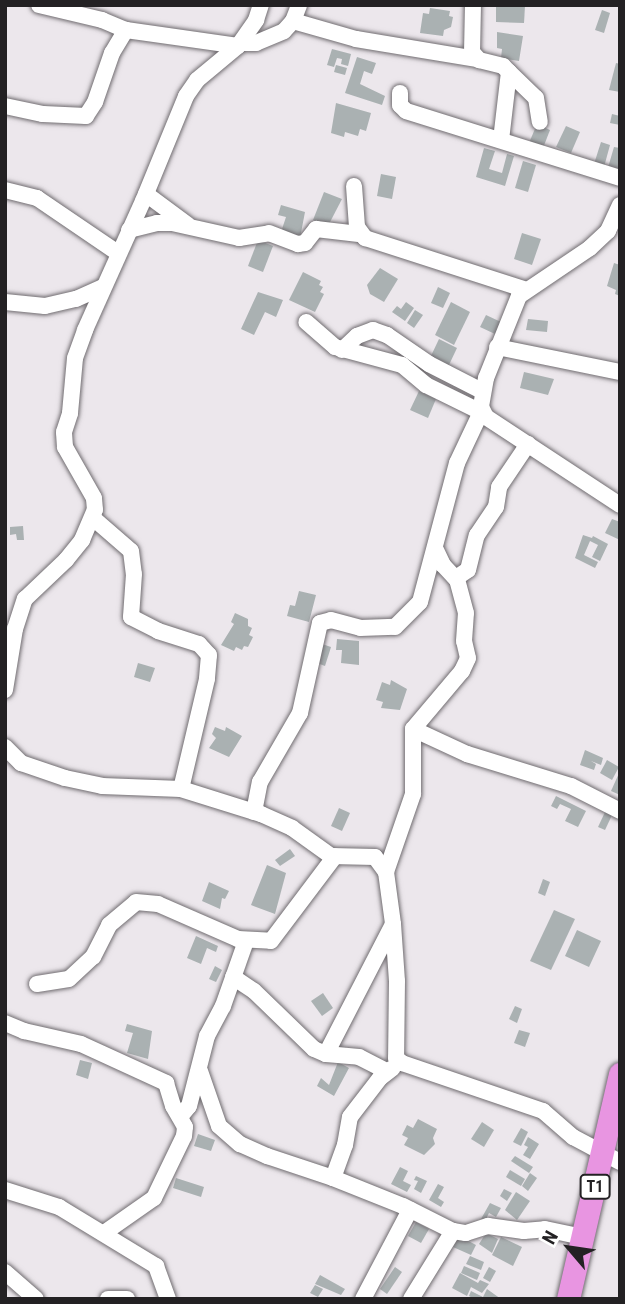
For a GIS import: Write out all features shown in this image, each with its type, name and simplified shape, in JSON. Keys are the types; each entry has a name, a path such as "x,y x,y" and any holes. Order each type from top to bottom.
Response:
{"highway":[{"name":"T1","path":"568,1299 583,1237 611,1159 620,1074"}],"street":[{"path":"39,5 102,20 126,30 239,45 267,40 293,21 299,5"},
{"path":"5,690 15,629 25,598 66,561 82,540 93,518 94,498 65,447 64,432 70,413 75,358 103,287 191,88 239,45 256,20 261,5"},
{"path":"473,5 471,47 477,59"},
{"path":"293,21 356,39 477,59 503,66 536,98 540,122"},
{"path":"5,106 41,114 86,116 116,45 126,30"},
{"path":"500,140 509,72"},
{"path":"400,93 403,110 620,178"},
{"path":"354,186 359,234"},
{"path":"5,190 37,198 118,253"},
{"path":"146,194 190,226"},
{"path":"254,812 260,782 300,713 320,623 331,620 360,628 395,627 420,602 457,463 468,434 481,412 482,391 514,303 524,289 614,233 620,205"},
{"path":"129,230 157,223 190,226 239,237 270,233 299,244 305,243 316,229 359,234 379,244 524,289"},
{"path":"5,302 45,306 76,299 103,287"},
{"path":"306,322 328,343 342,350 384,358 402,365 426,385 481,412 620,505"},
{"path":"342,350 357,336 373,330 387,335 441,371 482,391"},
{"path":"497,347 620,372"},
{"path":"456,578 468,570 477,535 496,507 499,487 527,444"},
{"path":"93,518 131,551 134,573 131,617 158,631 199,644 209,655 207,678 181,789"},
{"path":"332,1178 351,1117 394,1067 397,981 386,872 413,794 413,729 462,671 468,657 464,641 466,613 456,578 443,565 435,548"},
{"path":"413,729 467,754 571,786 620,811"},
{"path":"5,747 13,761 88,783 181,789 254,812 292,828 321,852 335,856 375,857 386,872"},
{"path":"37,984 69,979 93,957 109,925 136,902 158,904 246,941 267,943 273,939 335,856"},
{"path":"326,1054 393,924"},
{"path":"180,1117 189,1106 207,1037 246,941"},
{"path":"233,977 254,991 314,1049 326,1054 359,1057 543,1111 611,1159"},
{"path":"5,1023 24,1031 80,1044 163,1080 185,1127 184,1136 157,1195 104,1233"},
{"path":"200,1071 214,1115 230,1138 267,1156 332,1178 453,1231 469,1233 488,1226 524,1231 544,1229 583,1237"},
{"path":"5,1190 60,1207 158,1268 168,1299"},
{"path":"363,1299 410,1210"},
{"path":"411,1299 453,1231"},
{"path":"5,1272 36,1299"},
{"path":"108,1299 127,1299"}],"building":[{"path":"496,5 525,6 524,23 496,22"},
{"path":"430,8 450,11 449,16 453,17 451,27 444,30 443,36 420,33 423,13 429,14"},
{"path":"602,10 610,13 604,33 595,30"},
{"path":"497,32 523,36 519,61 501,58 502,49 497,48"},
{"path":"332,49 351,54 348,66 341,64 342,59 337,58 334,67 327,65"},
{"path":"357,57 376,63 372,74 364,71 360,84 385,96 382,105 345,93"},
{"path":"616,63 620,64 620,92 609,90"},
{"path":"336,65 347,68 345,75 334,72"},
{"path":"336,103 371,113 366,131 360,129 358,136 345,132 344,137 331,133"},
{"path":"612,114 620,116 620,125 610,123"},
{"path":"537,124 550,130 543,148 529,143"},
{"path":"566,126 580,132 571,153 556,147"},
{"path":"601,142 610,145 604,167 594,164"},
{"path":"614,147 620,148 620,174 607,171"},
{"path":"484,148 495,151 489,169 502,173 507,154 514,156 505,186 476,177"},
{"path":"523,161 536,165 528,192 515,188"},
{"path":"381,174 396,177 392,199 377,196"},
{"path":"324,192 342,199 328,226 313,220"},
{"path":"281,205 305,212 300,238 281,232 286,217 278,215"},
{"path":"522,233 541,239 532,265 514,259"},
{"path":"258,240 273,246 263,272 248,266"},
{"path":"614,263 620,265 620,296 615,294 616,290 607,286"},
{"path":"380,268 398,279 384,302 370,294 367,285"},
{"path":"303,272 321,281 319,285 323,287 320,292 324,294 315,312 289,300"},
{"path":"438,287 450,293 443,308 431,303"},
{"path":"258,292 283,300 276,317 265,312 254,335 241,329"},
{"path":"406,302 414,308 405,321 392,312 397,306 401,309"},
{"path":"451,302 470,312 454,345 435,335"},
{"path":"415,310 423,315 414,328 407,323"},
{"path":"486,315 501,322 495,334 480,327"},
{"path":"528,319 548,321 547,332 526,330"},
{"path":"439,339 457,348 448,367 430,358"},
{"path":"524,372 554,379 548,395 520,388"},
{"path":"419,391 436,399 428,418 410,410"},
{"path":"612,519 620,522 620,540 605,533"},
{"path":"23,526 24,540 17,540 16,534 10,535 10,527"},
{"path":"583,535 593,536 608,544 600,561 592,557 598,545 590,541 584,555 598,562 595,568 575,558"},
{"path":"299,591 316,595 309,622 287,616 290,605 295,606"},
{"path":"235,613 248,619 248,626 252,628 249,635 253,637 248,647 244,646 242,650 236,647 234,651 221,645 234,624 231,622"},
{"path":"337,639 359,641 359,665 341,663 342,650 336,650"},
{"path":"322,644 331,647 325,666 317,663"},
{"path":"138,663 155,668 150,682 134,677"},
{"path":"391,680 407,689 400,710 381,708 383,702 376,700 382,682 390,685"},
{"path":"215,727 225,731 226,727 242,736 229,757 209,748 216,738 212,734"},
{"path":"585,750 603,758 601,765 591,761 596,764 594,770 580,765"},
{"path":"607,760 619,767 612,780 600,773"},
{"path":"620,771 620,795 611,791"},
{"path":"556,796 586,811 578,827 565,821 571,809 560,804 557,809 551,806"},
{"path":"339,808 350,813 342,831 331,826"},
{"path":"606,810 613,813 605,830 598,827"},
{"path":"290,849 295,856 280,866 275,860"},
{"path":"267,865 286,873 275,914 251,905"},
{"path":"543,879 550,882 545,896 538,893"},
{"path":"209,882 229,891 225,899 222,898 220,909 202,901"},
{"path":"554,910 575,919 551,970 530,961"},
{"path":"577,930 601,941 589,967 565,956"},
{"path":"196,936 218,946 216,952 207,948 201,964 187,958"},
{"path":"215,966 222,970 216,982 209,979"},
{"path":"323,993 333,1008 322,1016 311,1001"},
{"path":"515,1006 522,1009 517,1023 509,1019"},
{"path":"127,1024 152,1031 148,1059 127,1053 133,1033 125,1031"},
{"path":"519,1030 530,1033 525,1047 514,1043"},
{"path":"80,1060 92,1063 88,1079 76,1075"},
{"path":"338,1062 349,1068 334,1096 317,1086 321,1078 329,1085"},
{"path":"418,1119 437,1129 433,1138 435,1144 424,1155 404,1145 408,1138 402,1135 407,1125 413,1128"},
{"path":"482,1122 494,1130 484,1147 471,1139"},
{"path":"521,1128 528,1132 521,1146 513,1142"},
{"path":"198,1134 215,1140 211,1151 194,1146"},
{"path":"528,1137 539,1144 530,1159 523,1155 528,1147 524,1145"},
{"path":"515,1156 533,1167 529,1173 511,1161"},
{"path":"400,1167 408,1171 403,1181 411,1185 407,1192 391,1184"},
{"path":"510,1170 525,1179 521,1186 506,1177"},
{"path":"530,1173 537,1178 528,1191 522,1186"},
{"path":"416,1176 427,1181 421,1193 414,1189 418,1181 414,1180"},
{"path":"176,1178 204,1187 201,1197 173,1188"},
{"path":"438,1184 444,1187 438,1198 444,1202 441,1207 429,1200"},
{"path":"504,1189 512,1193 507,1201 500,1196"},
{"path":"516,1192 530,1201 517,1220 505,1210"},
{"path":"490,1203 501,1208 496,1217 489,1213 485,1221 481,1219"},
{"path":"416,1222 429,1229 421,1243 408,1236"},
{"path":"486,1233 498,1239 492,1253 479,1244"},
{"path":"459,1236 476,1245 471,1255 453,1247"},
{"path":"501,1237 522,1247 513,1266 492,1255"},
{"path":"470,1256 484,1262 481,1270 466,1264"},
{"path":"464,1266 480,1273 477,1280 461,1273"},
{"path":"395,1267 402,1272 387,1294 380,1289"},
{"path":"489,1267 496,1271 490,1282 483,1278"},
{"path":"460,1273 478,1283 480,1280 489,1284 482,1293 471,1287 467,1296 452,1288"},
{"path":"320,1275 345,1289 341,1295 315,1284"},
{"path":"315,1285 323,1289 318,1297 310,1293"},
{"path":"487,1289 501,1299 474,1299 469,1296 471,1291 483,1297"}]}
